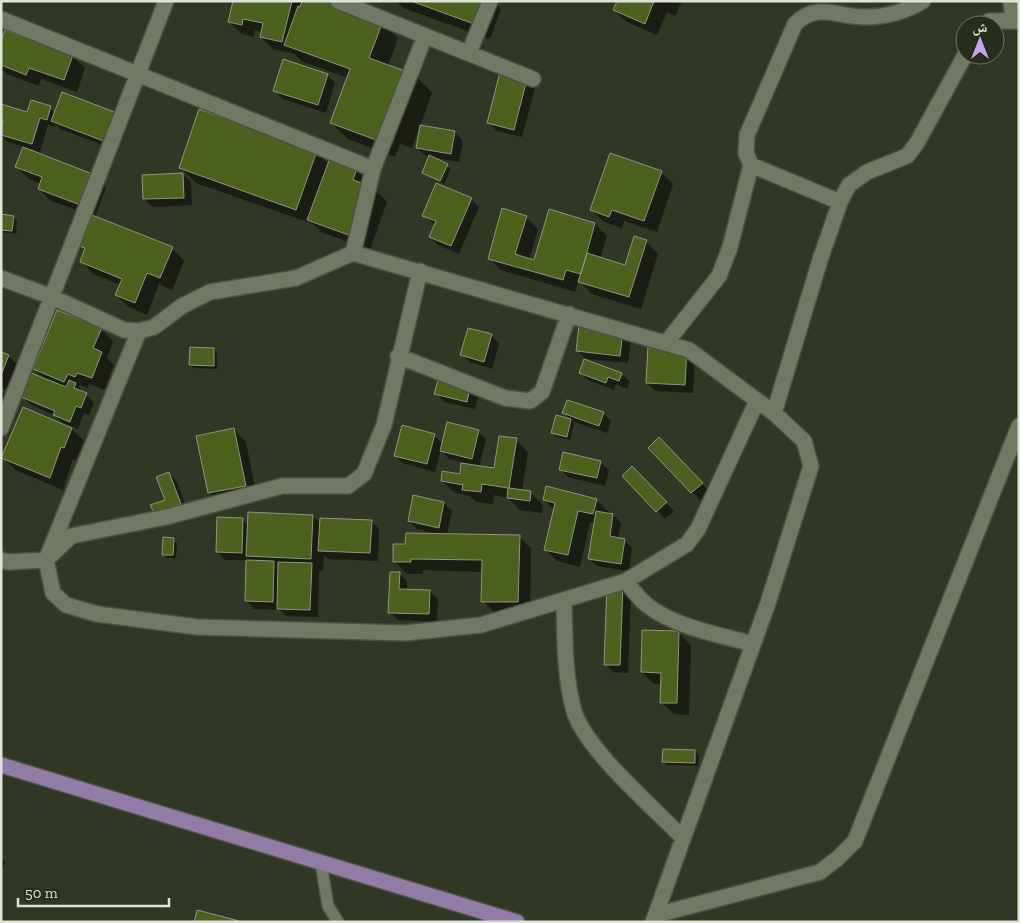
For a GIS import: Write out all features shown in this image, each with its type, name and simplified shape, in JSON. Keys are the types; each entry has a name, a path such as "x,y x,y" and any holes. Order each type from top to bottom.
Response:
{"main road":[{"path":"1,765 517,922"}],"street":[{"path":"1,428 166,1"},
{"path":"338,1 533,79"},
{"path":"469,53 490,1"},
{"path":"666,344 719,276 730,247 751,164 746,153 747,135 795,24 803,16 818,11 864,17 898,14 923,1"},
{"path":"1011,1 1016,21"},
{"path":"1,19 373,168"},
{"path":"353,253 373,168 425,36"},
{"path":"774,413 820,260 840,202 849,185 867,172 907,156 917,143 960,65"},
{"path":"751,164 840,202"},
{"path":"1,278 52,297 124,330 139,331 154,327 182,306 210,292 296,278 353,253 689,350 774,413 804,441 811,466 754,644 654,919"},
{"path":"1,560 8,562 46,560 71,536 166,517 282,486 348,486 364,474 384,425 398,356 420,271"},
{"path":"398,356 505,398 530,400 542,392 569,314"},
{"path":"139,331 46,560 53,593 66,605 97,614 197,627 405,633 481,625 626,581 687,544 698,529 757,400"},
{"path":"654,919 820,872 855,841 1019,426"},
{"path":"626,581 645,604 659,613 704,631 754,644"},
{"path":"564,601 566,667 574,713 588,741 683,838"}],"lane":[{"path":"321,863 328,906 338,922"}],"building":[{"path":"233,1 292,1 282,42 260,37 263,23 243,19 242,25 228,22"},
{"path":"302,1 328,1 383,21 369,58 416,75 379,141 330,123 350,69 284,45 298,6 300,7"},
{"path":"411,1 482,1 474,24"},
{"path":"617,1 654,1 645,24 613,10"},
{"path":"5,30 73,55 64,80 29,68 26,75 1,65 1,40"},
{"path":"283,59 328,74 318,105 273,91"},
{"path":"500,72 527,79 514,130 487,123"},
{"path":"62,92 117,113 106,142 51,121"},
{"path":"31,100 51,106 47,120 40,118 32,144 1,135 3,120 1,120 1,104 27,112"},
{"path":"199,109 317,151 296,210 179,168"},
{"path":"420,125 455,131 451,154 416,148"},
{"path":"23,147 95,175 83,206 38,189 42,177 15,167"},
{"path":"610,153 662,171 644,221 612,210 609,217 590,210"},
{"path":"429,155 448,164 440,181 422,173"},
{"path":"330,158 357,168 353,180 376,188 357,238 307,220"},
{"path":"183,173 184,198 143,199 142,175"},
{"path":"436,183 472,198 451,246 429,237 436,221 422,216"},
{"path":"502,208 527,216 515,254 534,260 549,209 595,223 581,274 566,270 563,280 488,259"},
{"path":"1,214 14,216 12,231 1,230"},
{"path":"92,215 173,247 160,278 147,273 135,303 115,295 122,279 80,262 85,248 79,246"},
{"path":"634,236 647,240 629,297 578,282 587,253 625,265"},
{"path":"57,310 102,328 93,348 102,352 92,378 77,373 75,377 68,374 64,382 33,369"},
{"path":"579,325 623,330 620,356 576,351"},
{"path":"468,328 492,334 484,362 460,355"},
{"path":"648,345 687,347 685,385 646,383"},
{"path":"190,347 214,348 214,366 189,365"},
{"path":"1,352 9,355 1,375"},
{"path":"584,359 622,373 619,381 608,377 606,383 579,373"},
{"path":"31,373 66,387 69,380 76,383 74,388 87,393 81,408 76,406 70,422 53,415 55,411 21,397"},
{"path":"439,377 471,384 467,402 434,394"},
{"path":"567,400 604,412 599,426 562,413"},
{"path":"23,407 72,428 64,448 61,447 50,478 1,458"},
{"path":"556,415 571,419 567,437 551,433"},
{"path":"447,422 479,430 472,459 440,451"},
{"path":"402,425 435,434 427,464 394,456"},
{"path":"234,428 246,486 208,493 196,436"},
{"path":"499,436 517,438 509,488 531,491 530,501 507,498 508,488 482,484 481,492 462,490 463,485 441,481 442,471 460,474 461,463 494,468"},
{"path":"659,437 703,483 691,493 648,448"},
{"path":"563,452 601,461 597,478 559,470"},
{"path":"632,466 667,502 656,512 622,476"},
{"path":"169,472 181,504 154,513 150,505 165,500 156,477"},
{"path":"546,486 597,499 593,514 578,511 568,555 544,550 555,503 543,500"},
{"path":"413,495 444,502 439,528 408,521"},
{"path":"596,511 613,514 610,536 625,539 621,564 588,559"},
{"path":"248,512 313,515 311,559 246,556"},
{"path":"217,517 243,518 242,553 216,552"},
{"path":"320,518 372,520 370,553 318,551"},
{"path":"406,533 520,535 518,602 481,602 482,560 411,559 411,562 393,562 393,544 405,544"},
{"path":"163,537 174,538 173,555 162,555"},
{"path":"246,560 274,561 273,602 245,601"},
{"path":"278,562 312,563 310,610 277,609"},
{"path":"390,572 400,572 399,589 430,590 429,614 388,613"},
{"path":"607,583 623,584 620,665 604,665"},
{"path":"642,630 679,631 677,703 660,703 661,673 641,672"},
{"path":"663,749 695,750 695,763 662,762"},
{"path":"197,910 243,922 194,922"}]}
